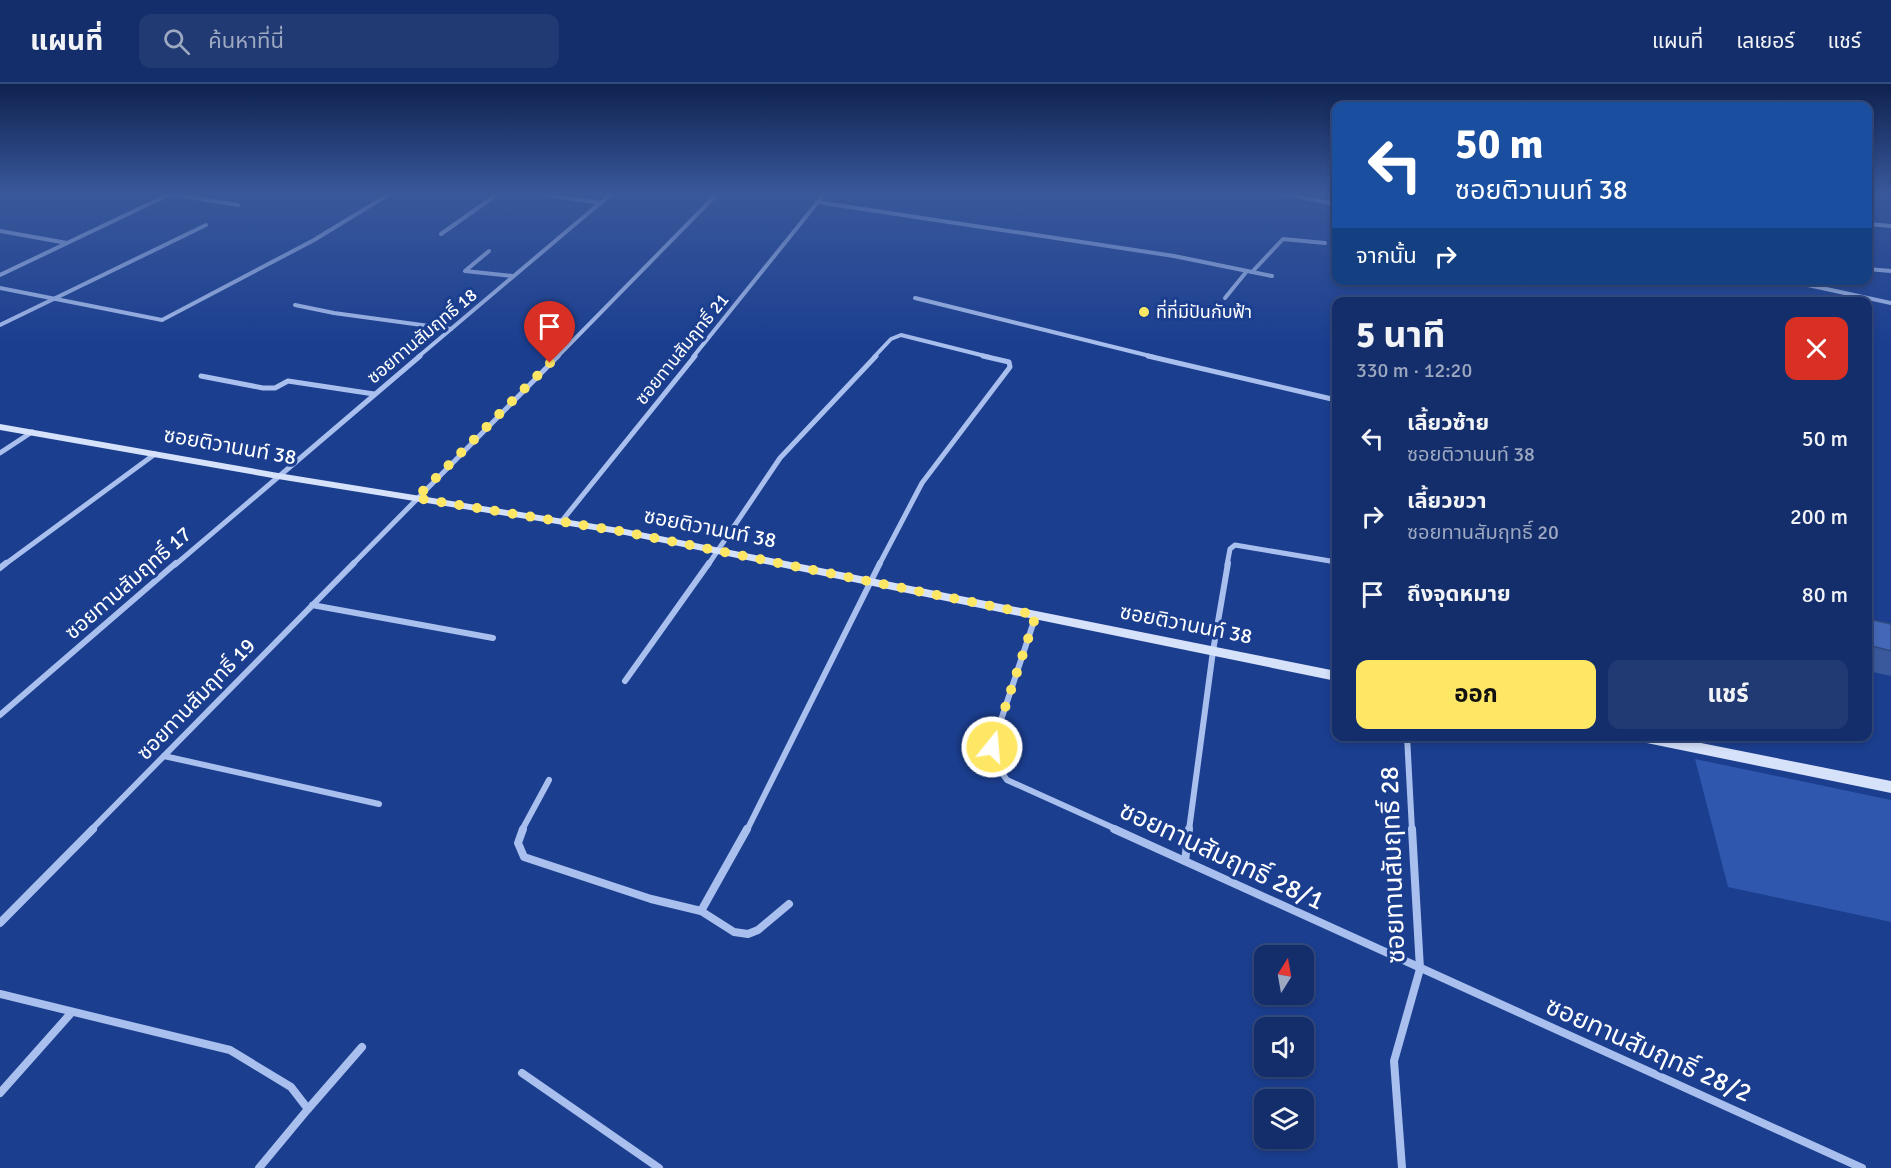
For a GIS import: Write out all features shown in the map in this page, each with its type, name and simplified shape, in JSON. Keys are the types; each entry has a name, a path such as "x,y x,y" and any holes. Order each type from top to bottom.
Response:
{"street":[{"path":"0,274 67,244"},
{"path":"0,325 168,244"},
{"path":"0,288 155,320 169,318 307,244"},
{"name":"ซอยทานสัมฤทธิ์ 18","path":"278,476 552,244"},
{"name":"ซอยทานสัมฤทธิ์ 19","path":"0,923 669,244"},
{"name":"ซอยทานสัมฤทธิ์ 21","path":"561,522 784,244"},
{"path":"1092,244 1174,256 1272,276"},
{"path":"1225,298 1278,244"},
{"path":"489,251 465,271 513,276"},
{"path":"1872,269 1891,271"},
{"path":"1808,285 1863,297"},
{"path":"915,298 1332,399"},
{"path":"1872,299 1891,303"},
{"path":"295,305 349,317 424,324 451,329"},
{"path":"625,681 718,551 780,458 891,339 901,335 1009,362 1010,367 922,483 870,582 764,801 701,911"},
{"path":"201,375 263,388 273,388 288,381 375,394"},
{"name":"ซอยติวานนท์ 38","path":"0,427 278,476 561,522 718,551 1332,675"},
{"path":"0,453 32,432"},
{"path":"0,568 155,454"},
{"name":"ซอยทานสัมฤทธิ์ 17","path":"0,715 278,476"},
{"path":"1185,861 1213,651 1230,549 1235,545 1247,546 1332,561"},
{"path":"312,605 493,638"},
{"name":"ซอยทานสัมฤทธิ์ 28/1","path":"1036,615 992,747 994,762 1007,780 1420,969"},
{"name":"ซอยทานสัมฤทธิ์ 28","path":"1402,1168 1394,1061 1420,969 1407,741"},
{"path":"1662,741 1891,787"},
{"path":"164,756 379,804"},
{"path":"549,780 520,835 518,843 524,857 651,899 701,911 734,932 748,934 758,930 789,904"},
{"name":"ซอยทานสัมฤทธิ์ 28/2","path":"1420,969 1862,1168"},
{"path":"0,994 230,1050 291,1087 308,1109"},
{"path":"0,1093 72,1012"},
{"path":"259,1168 362,1047"},
{"path":"522,1073 659,1168"}],"shaded area":[{"path":"1695,759 1891,800 1891,922 1728,887"}],"building":[{"path":"1872,620 1891,624 1891,651 1872,646"}],"place":[{"name":"ที่ที่มีปันกับฟ้า","path":"1144,312"}],"route":[{"path":"550,363 416,498 625,532 1036,615 992,747"}]}
